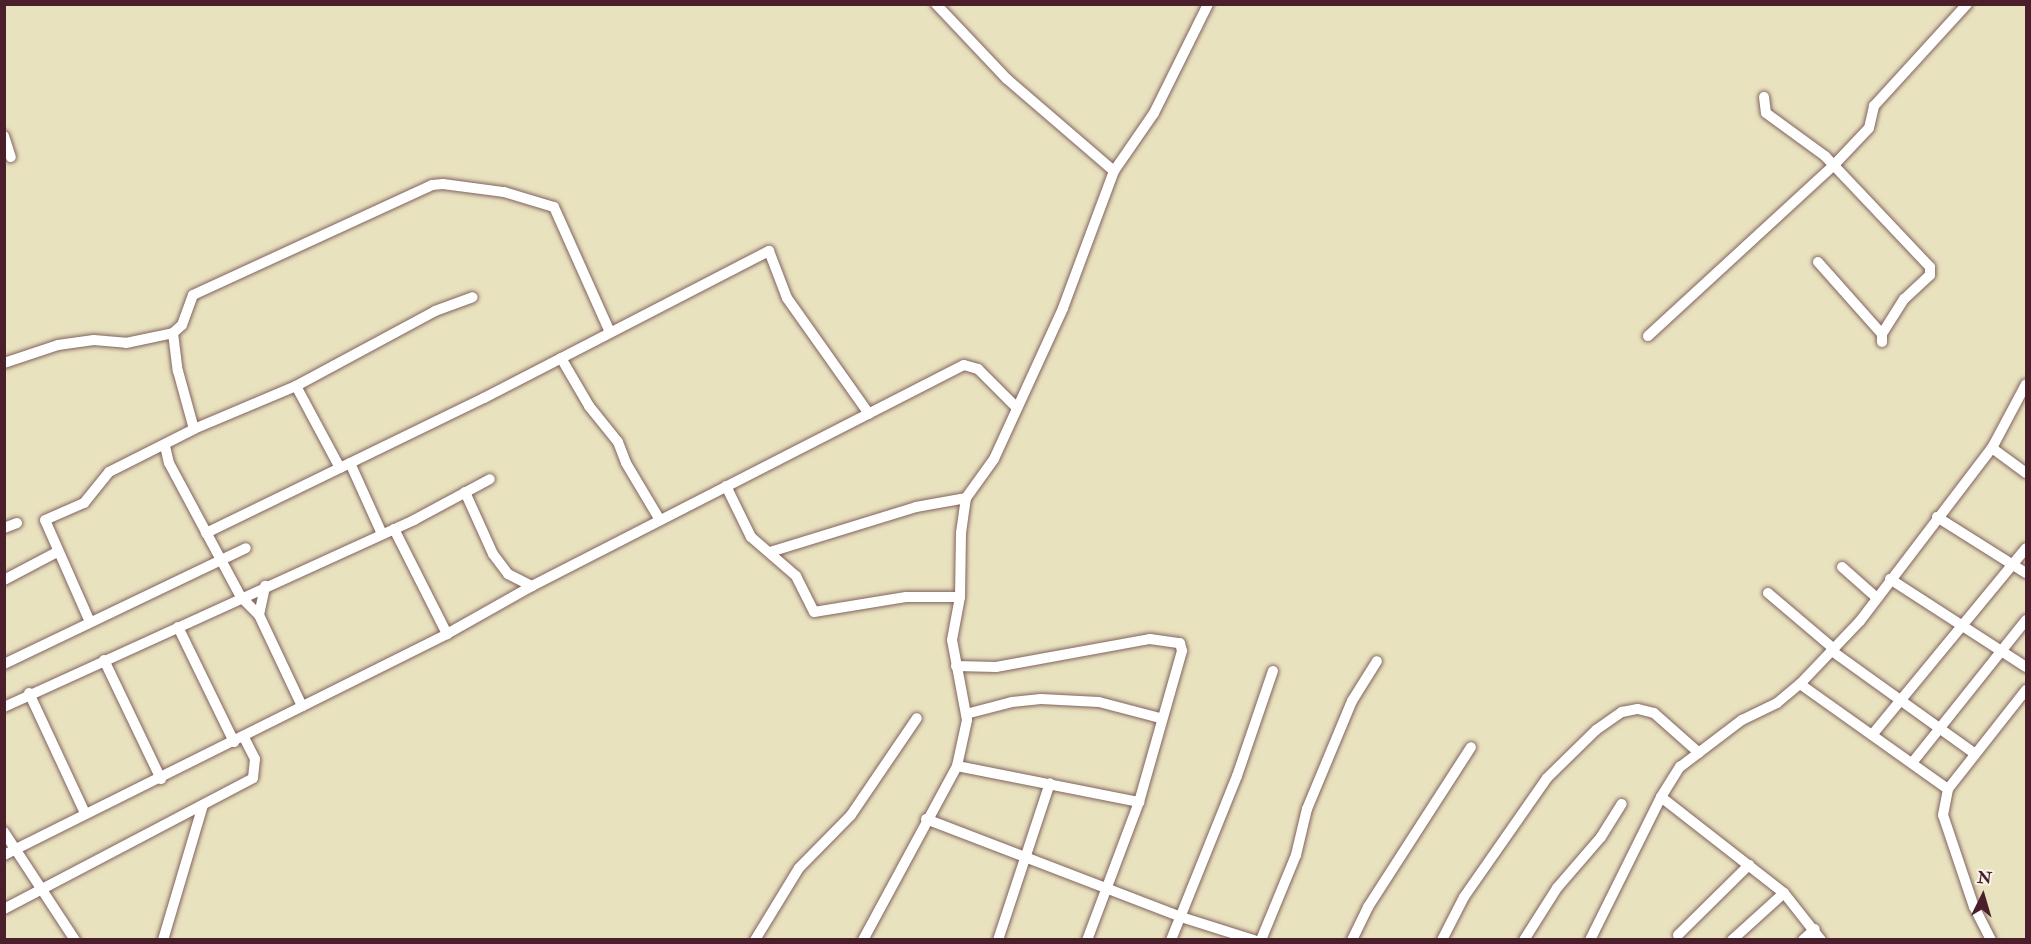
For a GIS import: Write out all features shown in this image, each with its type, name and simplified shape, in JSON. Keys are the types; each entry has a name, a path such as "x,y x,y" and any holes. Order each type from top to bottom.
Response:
{"street":[{"path":"936,4 1007,79 1114,171"},
{"path":"864,939 926,819 957,766 966,714 952,640 960,597 961,533 966,498 994,459 1063,308 1114,171 1154,113 1208,4"},
{"path":"1648,336 1833,166 1869,128 1874,106 1967,4"},
{"path":"1764,97 1766,113 1833,166 1930,267 1929,274 1905,299 1882,338 1818,262"},
{"path":"4,136 11,157"},
{"path":"4,363 58,345 94,340 126,343 173,333 182,325 193,295 432,185 443,184 504,192 554,207 610,332"},
{"path":"206,533 561,358 769,251 787,298 869,414"},
{"path":"90,622 57,552 45,520 84,502 109,472 165,446 194,429 296,386 435,311 473,297"},
{"path":"173,333 178,371 194,429"},
{"path":"561,358 589,406 618,442 626,463 660,520"},
{"path":"9,852 85,813 161,779 447,634 532,586 964,365 978,369 1017,408"},
{"path":"296,386 345,465 382,534"},
{"path":"1590,939 1661,796 1680,768 1800,684 1833,650 1877,598 1992,448 2026,387"},
{"path":"165,446 169,463 220,560 241,597 259,615 302,706"},
{"path":"1992,448 2026,473"},
{"path":"4,707 29,693 394,529 490,479"},
{"path":"726,486 751,537 796,576 817,614 845,605 906,597 960,597"},
{"path":"465,492 493,554 508,574 532,586"},
{"path":"770,552 916,507 966,498"},
{"path":"1937,517 2026,573"},
{"path":"4,528 17,523"},
{"path":"394,529 447,634"},
{"path":"4,664 246,548"},
{"path":"1872,735 2026,548"},
{"path":"4,580 57,552"},
{"path":"1842,567 1877,598"},
{"path":"508,574 512,598"},
{"path":"1890,579 2026,667"},
{"path":"259,615 266,586"},
{"path":"1768,593 1833,650 1974,753"},
{"path":"1912,764 2026,620"},
{"path":"4,909 45,890 253,777 255,759 239,739 178,627"},
{"path":"957,666 996,667 1117,642 1174,640 1182,651 1160,718 1139,802 1087,939"},
{"path":"104,660 161,779"},
{"path":"1261,939 1296,855 1307,809 1352,702 1377,661"},
{"path":"1171,939 1237,776 1273,671"},
{"path":"1800,684 1948,789"},
{"path":"1990,939 1948,835 1943,815 1948,789 1974,753 2026,690"},
{"path":"29,693 85,813"},
{"path":"966,714 1012,702 1041,699 1099,702 1160,718"},
{"path":"1442,939 1464,897 1547,778 1596,730 1622,712 1638,709 1654,712 1699,753"},
{"path":"755,939 799,868 851,815 917,718"},
{"path":"1352,939 1368,907 1471,747"},
{"path":"957,766 1139,802"},
{"path":"998,939 1050,783"},
{"path":"1661,796 1784,893 1821,939"},
{"path":"1524,939 1622,804"},
{"path":"165,938 203,805"},
{"path":"926,819 1181,917 1254,939"},
{"path":"4,832 9,852 45,890 75,939"},
{"path":"1678,935 1749,865"},
{"path":"1732,939 1784,893"},
{"path":"1803,939 1815,929"}]}
